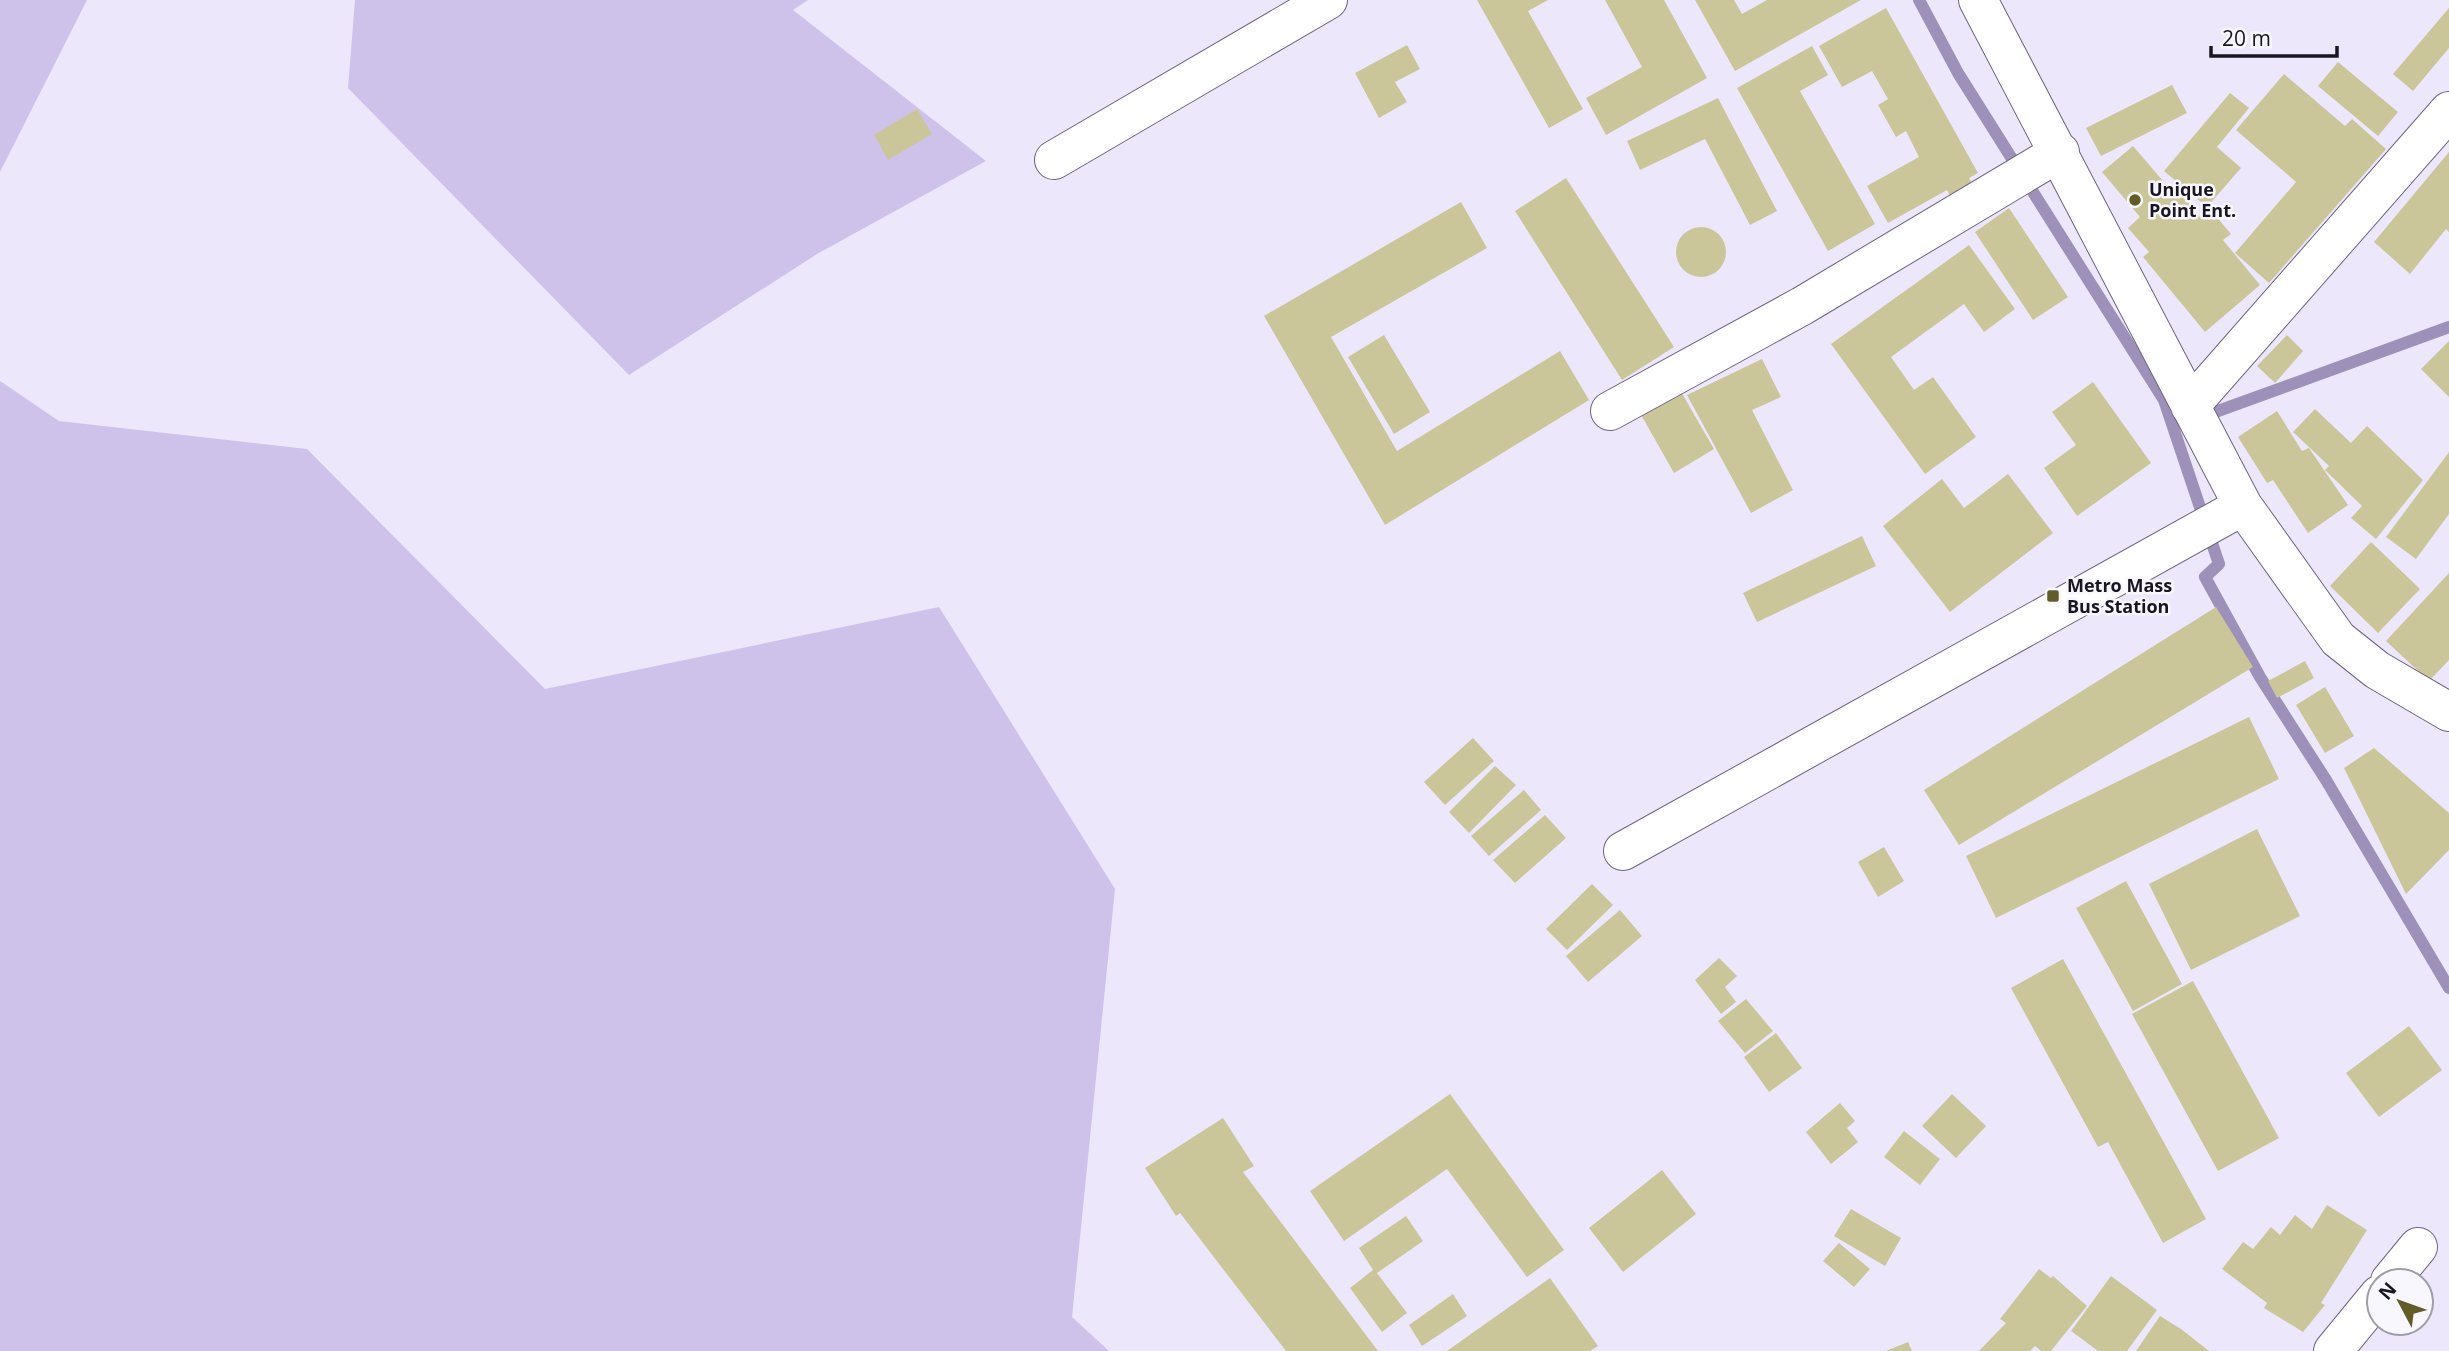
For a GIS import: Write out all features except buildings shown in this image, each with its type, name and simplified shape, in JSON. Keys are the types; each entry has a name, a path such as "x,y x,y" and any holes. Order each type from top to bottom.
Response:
{"street":[{"path":"1054,160 1328,0"},
{"path":"1978,0 2060,152 2243,506 2338,639 2377,670 2449,712"},
{"path":"2190,406 2449,111"},
{"path":"1611,411 1802,306 2060,152"},
{"path":"1623,850 2243,506"},
{"path":"2402,1267 2418,1247"},
{"path":"2333,1351 2365,1311"}],"shaded area":[{"path":"0,0 87,0 0,172"},
{"path":"355,0 808,0 793,10 986,161 817,254 629,375 348,88"},
{"path":"0,381 59,421 307,449 545,689 939,607 1115,889 1072,1317 1109,1351 0,1351"}],"waterway":[{"path":"1919,0 1958,73 2164,400 2219,564 2205,577 2260,677 2326,780 2449,988"},
{"path":"2218,411 2449,327"}],"place":[{"name":"Unique Point Ent.","path":"2135,200"},
{"name":"Metro Mass Bus Station","path":"2053,596"}]}
